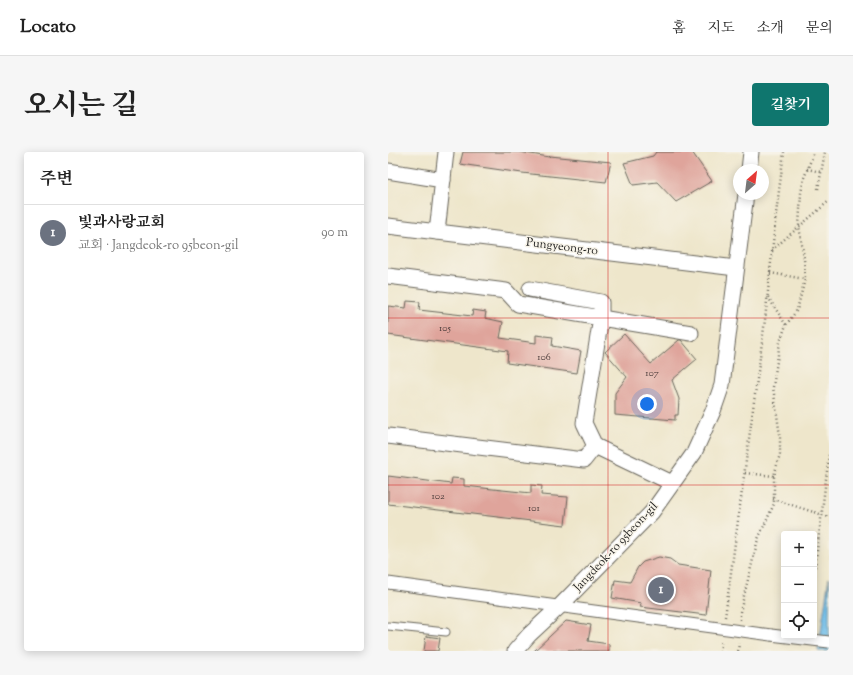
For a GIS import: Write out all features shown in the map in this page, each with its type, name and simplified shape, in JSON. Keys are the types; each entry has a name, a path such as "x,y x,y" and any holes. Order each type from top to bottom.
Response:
{"street":[{"path":"437,232 446,152"},
{"path":"750,164 751,152"},
{"path":"388,171 443,180"},
{"name":"Jangdeok-ro 95beon-gil","path":"515,651 529,635 559,607 644,521 694,453 713,411 722,385 745,200"},
{"name":"Pungyeong-ro","path":"388,226 736,268"},
{"path":"388,276 506,291 518,304 692,333"},
{"path":"530,289 601,302 600,318 584,423 594,446 672,483"},
{"path":"388,436 584,460 594,446"},
{"path":"388,583 829,642"}],"lane":[{"path":"388,626 446,632"}],"path":[{"path":"720,651 768,297 784,152"},
{"path":"738,651 740,612 753,556 758,539 774,504 774,476 780,454 780,436 773,387 780,342 786,325 797,310 805,279 800,226 801,193 807,168 814,152"},
{"path":"818,189 825,152"},
{"path":"807,168 821,172"},
{"path":"772,250 829,200"},
{"path":"770,273 805,279"},
{"path":"768,297 786,325"},
{"path":"815,567 829,455"},
{"path":"745,473 774,476"},
{"path":"773,499 829,518"}],"water":[{"path":"829,577 829,651 818,651"}],"building":[{"path":"463,152 519,152 549,157 611,162 606,182 522,173 460,164"},
{"path":"656,152 692,152 712,181 676,202 657,182 633,185 624,163 653,156"},
{"path":"407,301 420,302 419,310 472,316 473,310 486,312 485,318 503,322 500,338 536,343 536,335 553,337 552,346 581,351 577,373 507,363 508,351 388,335 388,306 406,308"},
{"path":"624,334 651,364 679,340 681,340 697,359 672,380 679,399 678,415 675,415 675,420 615,415 615,393 627,377 605,352"},
{"path":"388,476 451,484 452,478 464,479 464,486 531,493 531,485 542,486 541,495 568,497 565,525 388,504"},
{"path":"659,557 670,559 678,565 711,570 706,615 640,607 641,603 612,598 615,580 630,582 638,567 643,562"},
{"path":"566,621 591,625 588,641 609,644 609,651 534,651"},
{"path":"426,636 440,638 438,651 424,651"}],"place":[{"name":"빛과사랑교회","path":"661,590"}]}
